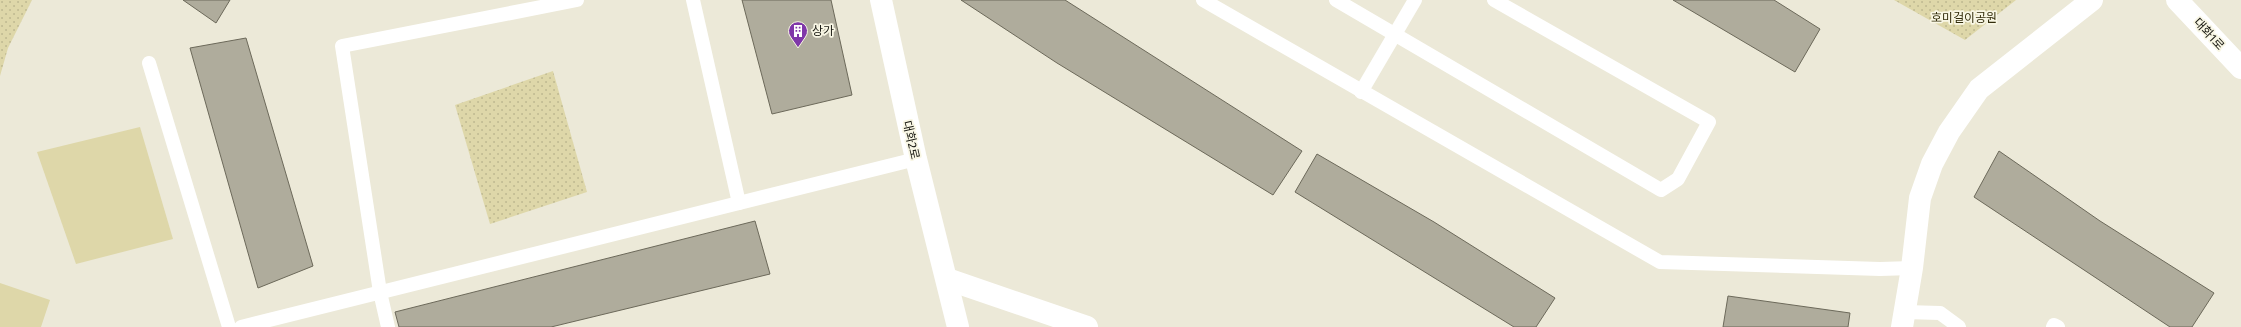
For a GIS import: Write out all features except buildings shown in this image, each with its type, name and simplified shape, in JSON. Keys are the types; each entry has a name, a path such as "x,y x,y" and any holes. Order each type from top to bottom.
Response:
{"street":[{"name":"대화2로","path":"881,0 916,159 958,327"},
{"path":"1903,319 1912,268 1920,198 1932,164 1964,108 1979,89 2092,0"},
{"name":"대화1로","path":"2177,0 2241,68"},
{"path":"947,279 1086,327"}],"lane":[{"path":"388,327 380,292 342,46 577,0"},
{"path":"693,0 739,203"},
{"path":"1202,0 1660,262 1880,269 1912,268"},
{"path":"1336,0 1661,190 1678,179 1709,122 1494,0"},
{"path":"1361,92 1396,35 1415,0"},
{"path":"149,63 230,327"},
{"path":"242,327 916,159"},
{"path":"1903,319 1940,313 1959,327"},
{"path":"2053,327 2054,325 2058,327"}],"green space":[{"path":"0,0 32,0 8,48 0,76"},
{"name":"호미걸이공원","path":"1894,0 2016,0 1965,40"},
{"path":"553,71 587,192 490,224 455,105"},
{"path":"140,127 173,239 76,264 37,152"},
{"path":"0,283 50,300 41,327 0,327"}],"place":[{"name":"상가","path":"798,48"}]}
